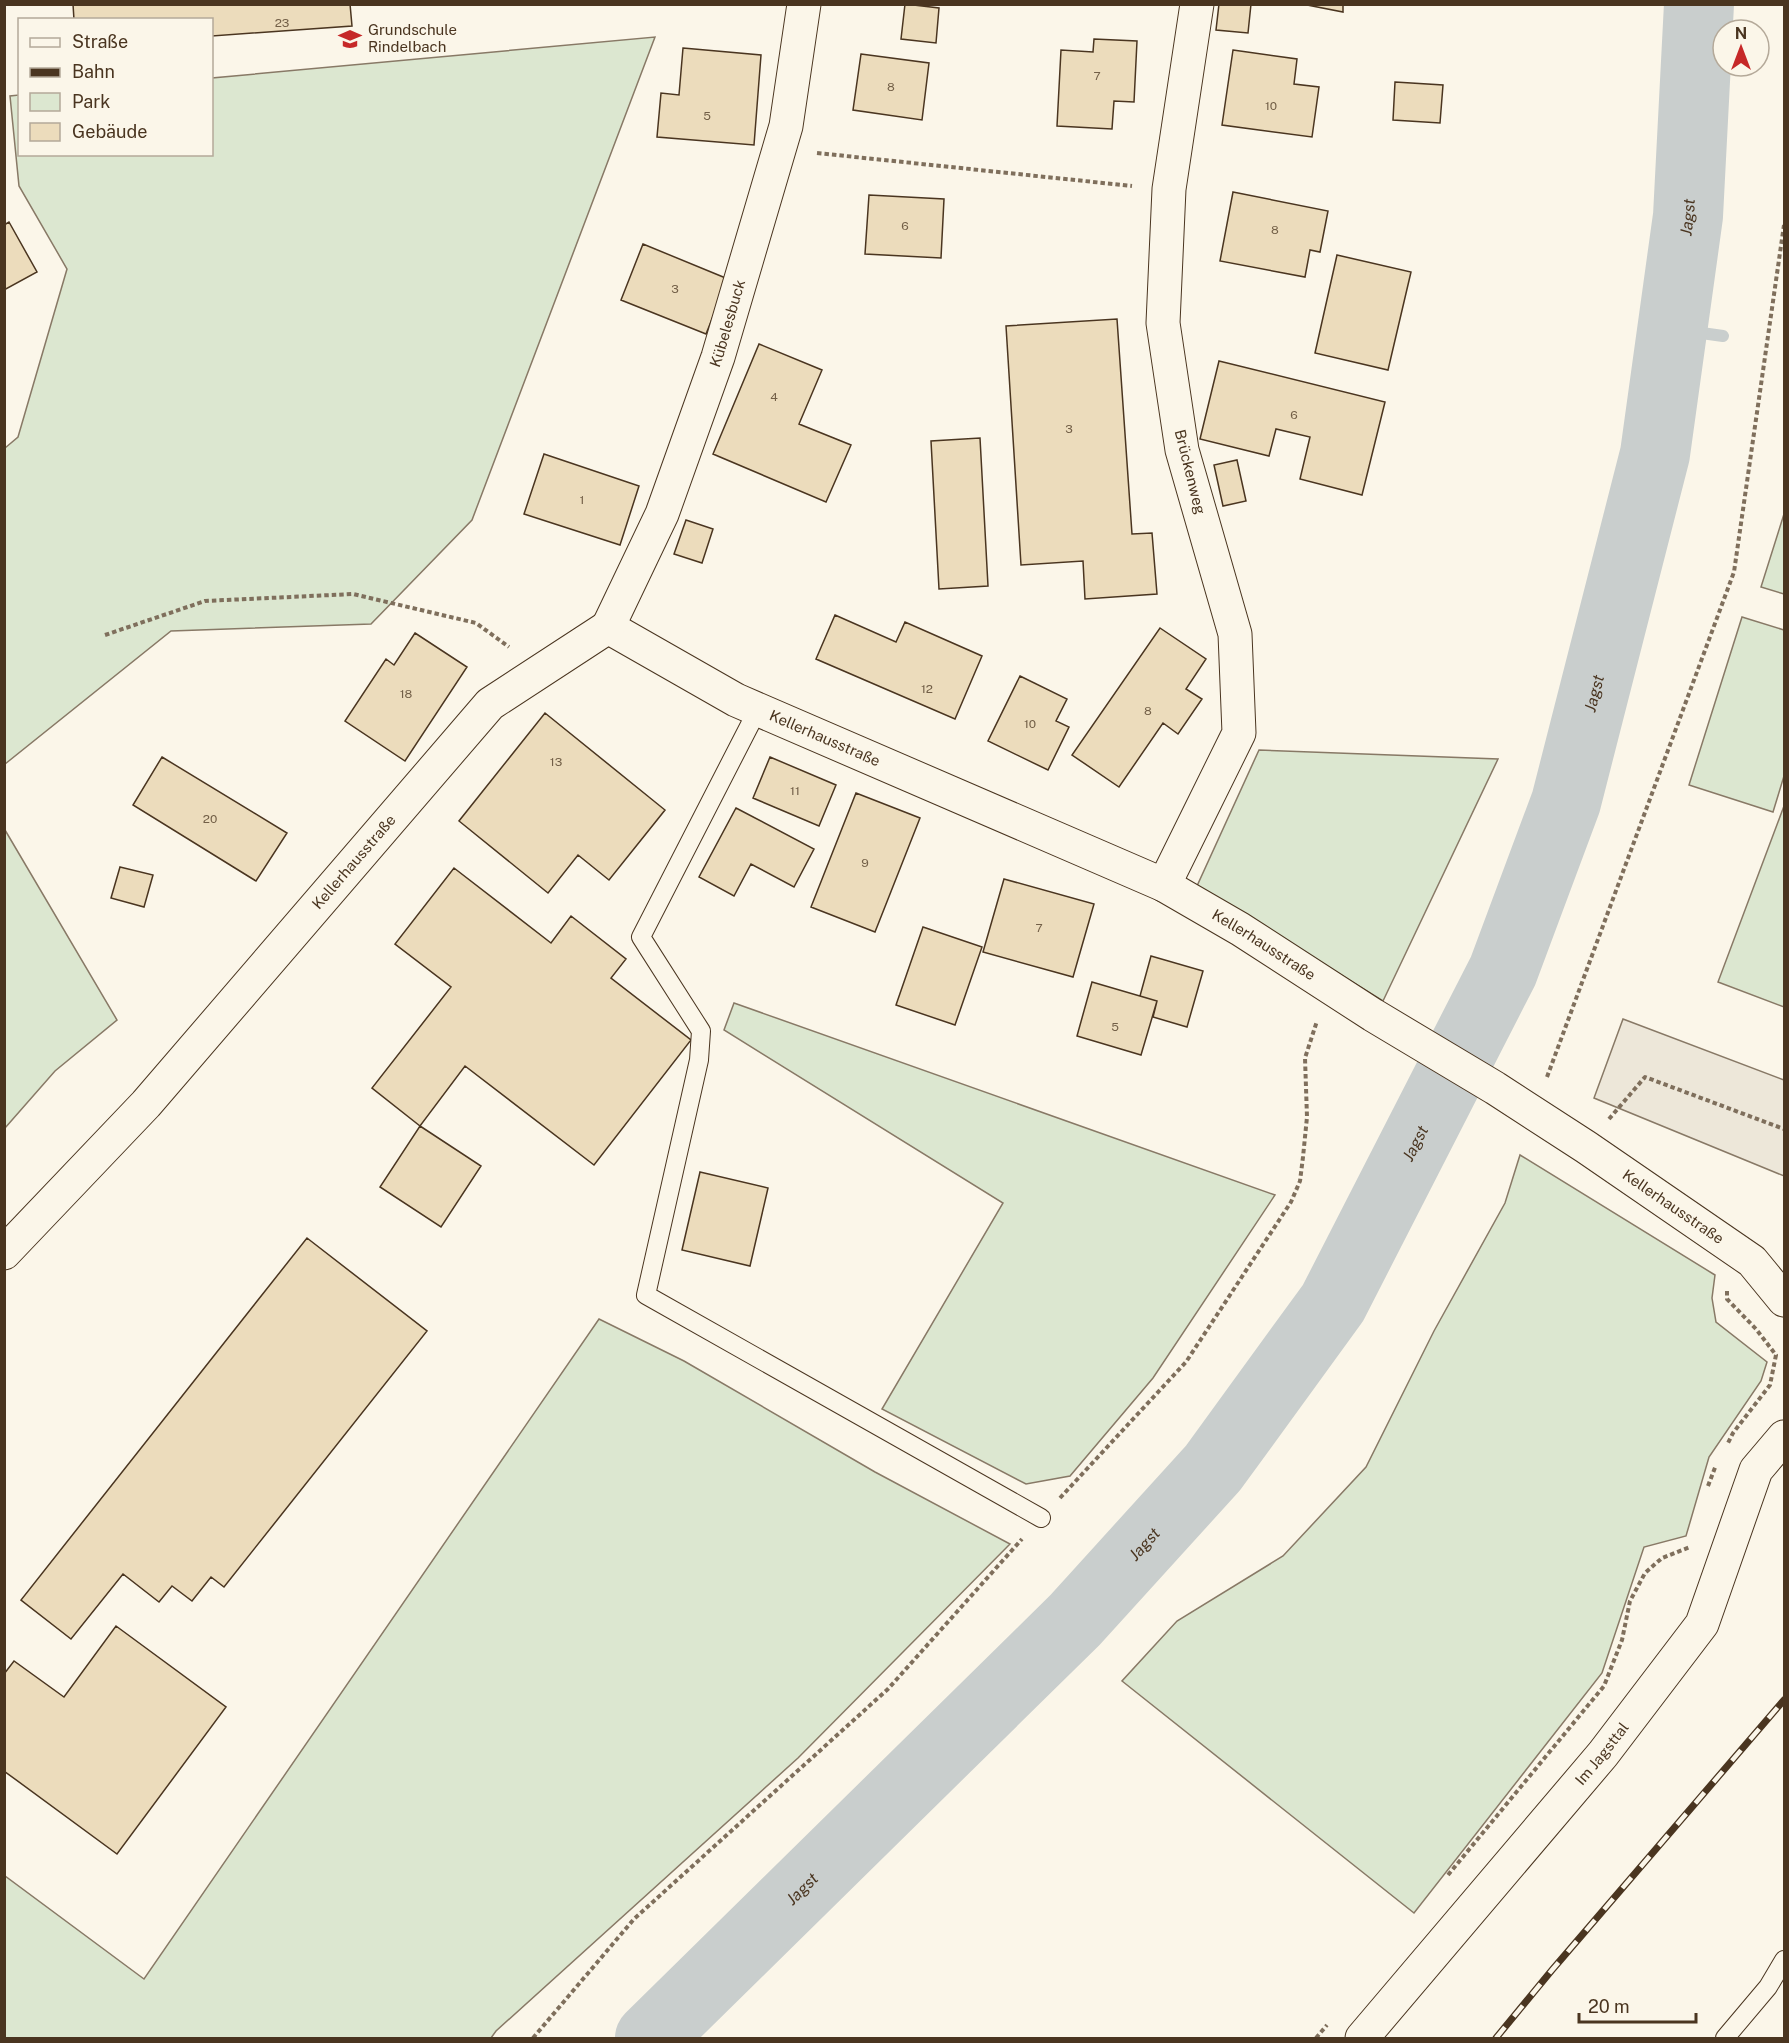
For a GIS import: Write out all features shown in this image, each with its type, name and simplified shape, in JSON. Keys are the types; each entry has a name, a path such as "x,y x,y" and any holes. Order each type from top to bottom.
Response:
{"street":[{"name":"Kübelesbuck","path":"608,627 662,514 718,357 786,126 804,4"},
{"name":"Brückenweg","path":"1164,885 1239,733 1235,634 1182,450 1163,323 1169,189 1197,4"},
{"name":"Kellerhausstraße","path":"4,1253 146,1104 490,704 608,627 736,700 1164,885 1240,929 1373,1015 1495,1088 1586,1147 1752,1261 1785,1300"},
{"name":"Im Jagsttal","path":"1362,2038 1603,1754 1702,1624 1756,1470 1785,1437"}],"lane":[{"path":"758,710 641,937 701,1031 699,1060 646,1295 1041,1518"},
{"path":"1725,2038 1768,1987 1785,1960"}],"path":[{"path":"780,149 1169,189"},
{"path":"1533,1114 1734,572 1785,225"},
{"path":"105,635 205,602 352,594 476,623 541,671"},
{"path":"533,2038 634,1919 888,1689 1041,1518 1186,1362 1291,1202 1300,1181 1307,1117 1305,1058 1328,986"},
{"path":"1586,1147 1645,1077 1785,1129"},
{"path":"1722,1453 1733,1433 1770,1385 1776,1355 1756,1329 1727,1299 1728,1280 1752,1261"},
{"path":"1706,1494 1717,1463"},
{"path":"1441,1884 1604,1686 1622,1640 1630,1601 1645,1573 1662,1558 1692,1547"},
{"path":"1316,2038 1331,2020"}],"green space":[{"path":"655,37 472,520 371,624 171,631 5,764 5,448 18,437 67,269 19,186 10,96 18,95 18,156 213,156 213,78"},
{"path":"1784,514 1784,594 1761,587"},
{"path":"1742,617 1784,630 1784,776 1773,812 1689,785"},
{"path":"1259,750 1498,759 1383,1001 1197,886"},
{"path":"1784,806 1784,1007 1718,982"},
{"path":"5,830 117,1020 55,1071 5,1128"},
{"path":"734,1003 1275,1195 1153,1378 1070,1476 1026,1484 882,1409 1003,1203 724,1030"},
{"path":"1520,1155 1715,1275 1712,1298 1716,1322 1767,1362 1761,1381 1709,1457 1686,1536 1644,1547 1602,1673 1414,1913 1122,1681 1177,1621 1283,1556 1366,1467 1434,1331 1505,1203"},
{"path":"599,1319 684,1361 875,1472 1010,1544 798,1758 496,2031 491,2038 5,2038 5,1876 144,1979"}],"shaded area":[{"path":"1623,1019 1784,1080 1784,1176 1594,1098"}],"building":[{"path":"73,4 350,4 352,26 213,36 213,18 74,18"},
{"path":"905,4 939,8 936,43 901,39"},
{"path":"1219,4 1251,4 1248,33 1216,30"},
{"path":"1302,4 1343,4 1343,12"},
{"path":"1094,39 1137,41 1134,102 1114,101 1112,129 1057,126 1061,50 1093,52"},
{"path":"683,48 761,55 754,145 657,137 661,93 679,95"},
{"path":"1233,50 1297,59 1294,84 1319,87 1312,137 1222,125"},
{"path":"861,54 929,63 922,120 853,110"},
{"path":"1395,82 1443,85 1440,123 1393,120"},
{"path":"1233,192 1328,211 1320,252 1310,250 1305,277 1220,261"},
{"path":"869,195 944,199 941,258 865,254"},
{"path":"9,222 37,272 4,290 4,225"},
{"path":"643,244 728,279 706,334 621,300"},
{"path":"1337,255 1411,272 1388,370 1315,353"},
{"path":"1117,319 1132,534 1152,533 1157,594 1085,599 1083,561 1021,565 1006,326"},
{"path":"759,344 822,370 799,424 851,445 826,502 713,454"},
{"path":"1219,361 1385,402 1362,495 1300,479 1310,437 1276,429 1269,456 1200,439"},
{"path":"980,438 988,586 939,589 931,441"},
{"path":"544,454 639,486 620,545 524,514"},
{"path":"1237,460 1246,501 1223,506 1214,465"},
{"path":"686,520 713,529 702,563 674,554"},
{"path":"835,615 896,642 905,622 982,656 955,719 816,659"},
{"path":"1160,628 1206,659 1186,689 1202,699 1178,734 1163,723 1119,787 1072,755"},
{"path":"415,633 467,667 405,761 345,721 386,659 394,665"},
{"path":"1020,676 1067,699 1056,721 1069,727 1048,770 988,741"},
{"path":"545,713 665,810 609,880 578,855 548,893 459,821"},
{"path":"162,757 287,833 256,881 133,805"},
{"path":"770,757 836,785 819,826 753,798"},
{"path":"856,793 920,818 875,932 811,907"},
{"path":"736,808 814,849 794,887 751,864 734,896 699,877"},
{"path":"120,867 153,875 144,907 111,898"},
{"path":"454,868 551,943 571,916 626,959 611,978 691,1040 594,1165 465,1066 420,1126 372,1088 451,987 395,944"},
{"path":"1004,879 1094,904 1073,977 983,952"},
{"path":"923,927 982,947 955,1025 896,1005"},
{"path":"1151,956 1203,971 1187,1027 1153,1017 1157,1001 1140,996"},
{"path":"1092,982 1157,1001 1141,1055 1077,1036"},
{"path":"420,1126 481,1166 441,1227 380,1187"},
{"path":"700,1172 768,1188 750,1266 682,1250"},
{"path":"307,1238 427,1331 224,1587 211,1577 192,1601 172,1586 159,1602 123,1574 71,1639 21,1600"},
{"path":"116,1626 226,1707 117,1854 4,1771 4,1674 14,1661 64,1697"}],"waterway":[{"name":"Jagst","path":"650,2038 1075,1620 1213,1468 1333,1303 1503,971 1566,802 1655,454 1688,216 1699,4"},
{"path":"1673,329 1723,336"}],"railway":[{"path":"1496,2038 1784,1700"}],"place":[{"name":"Grundschule Rindelbach","path":"350,39"}]}
